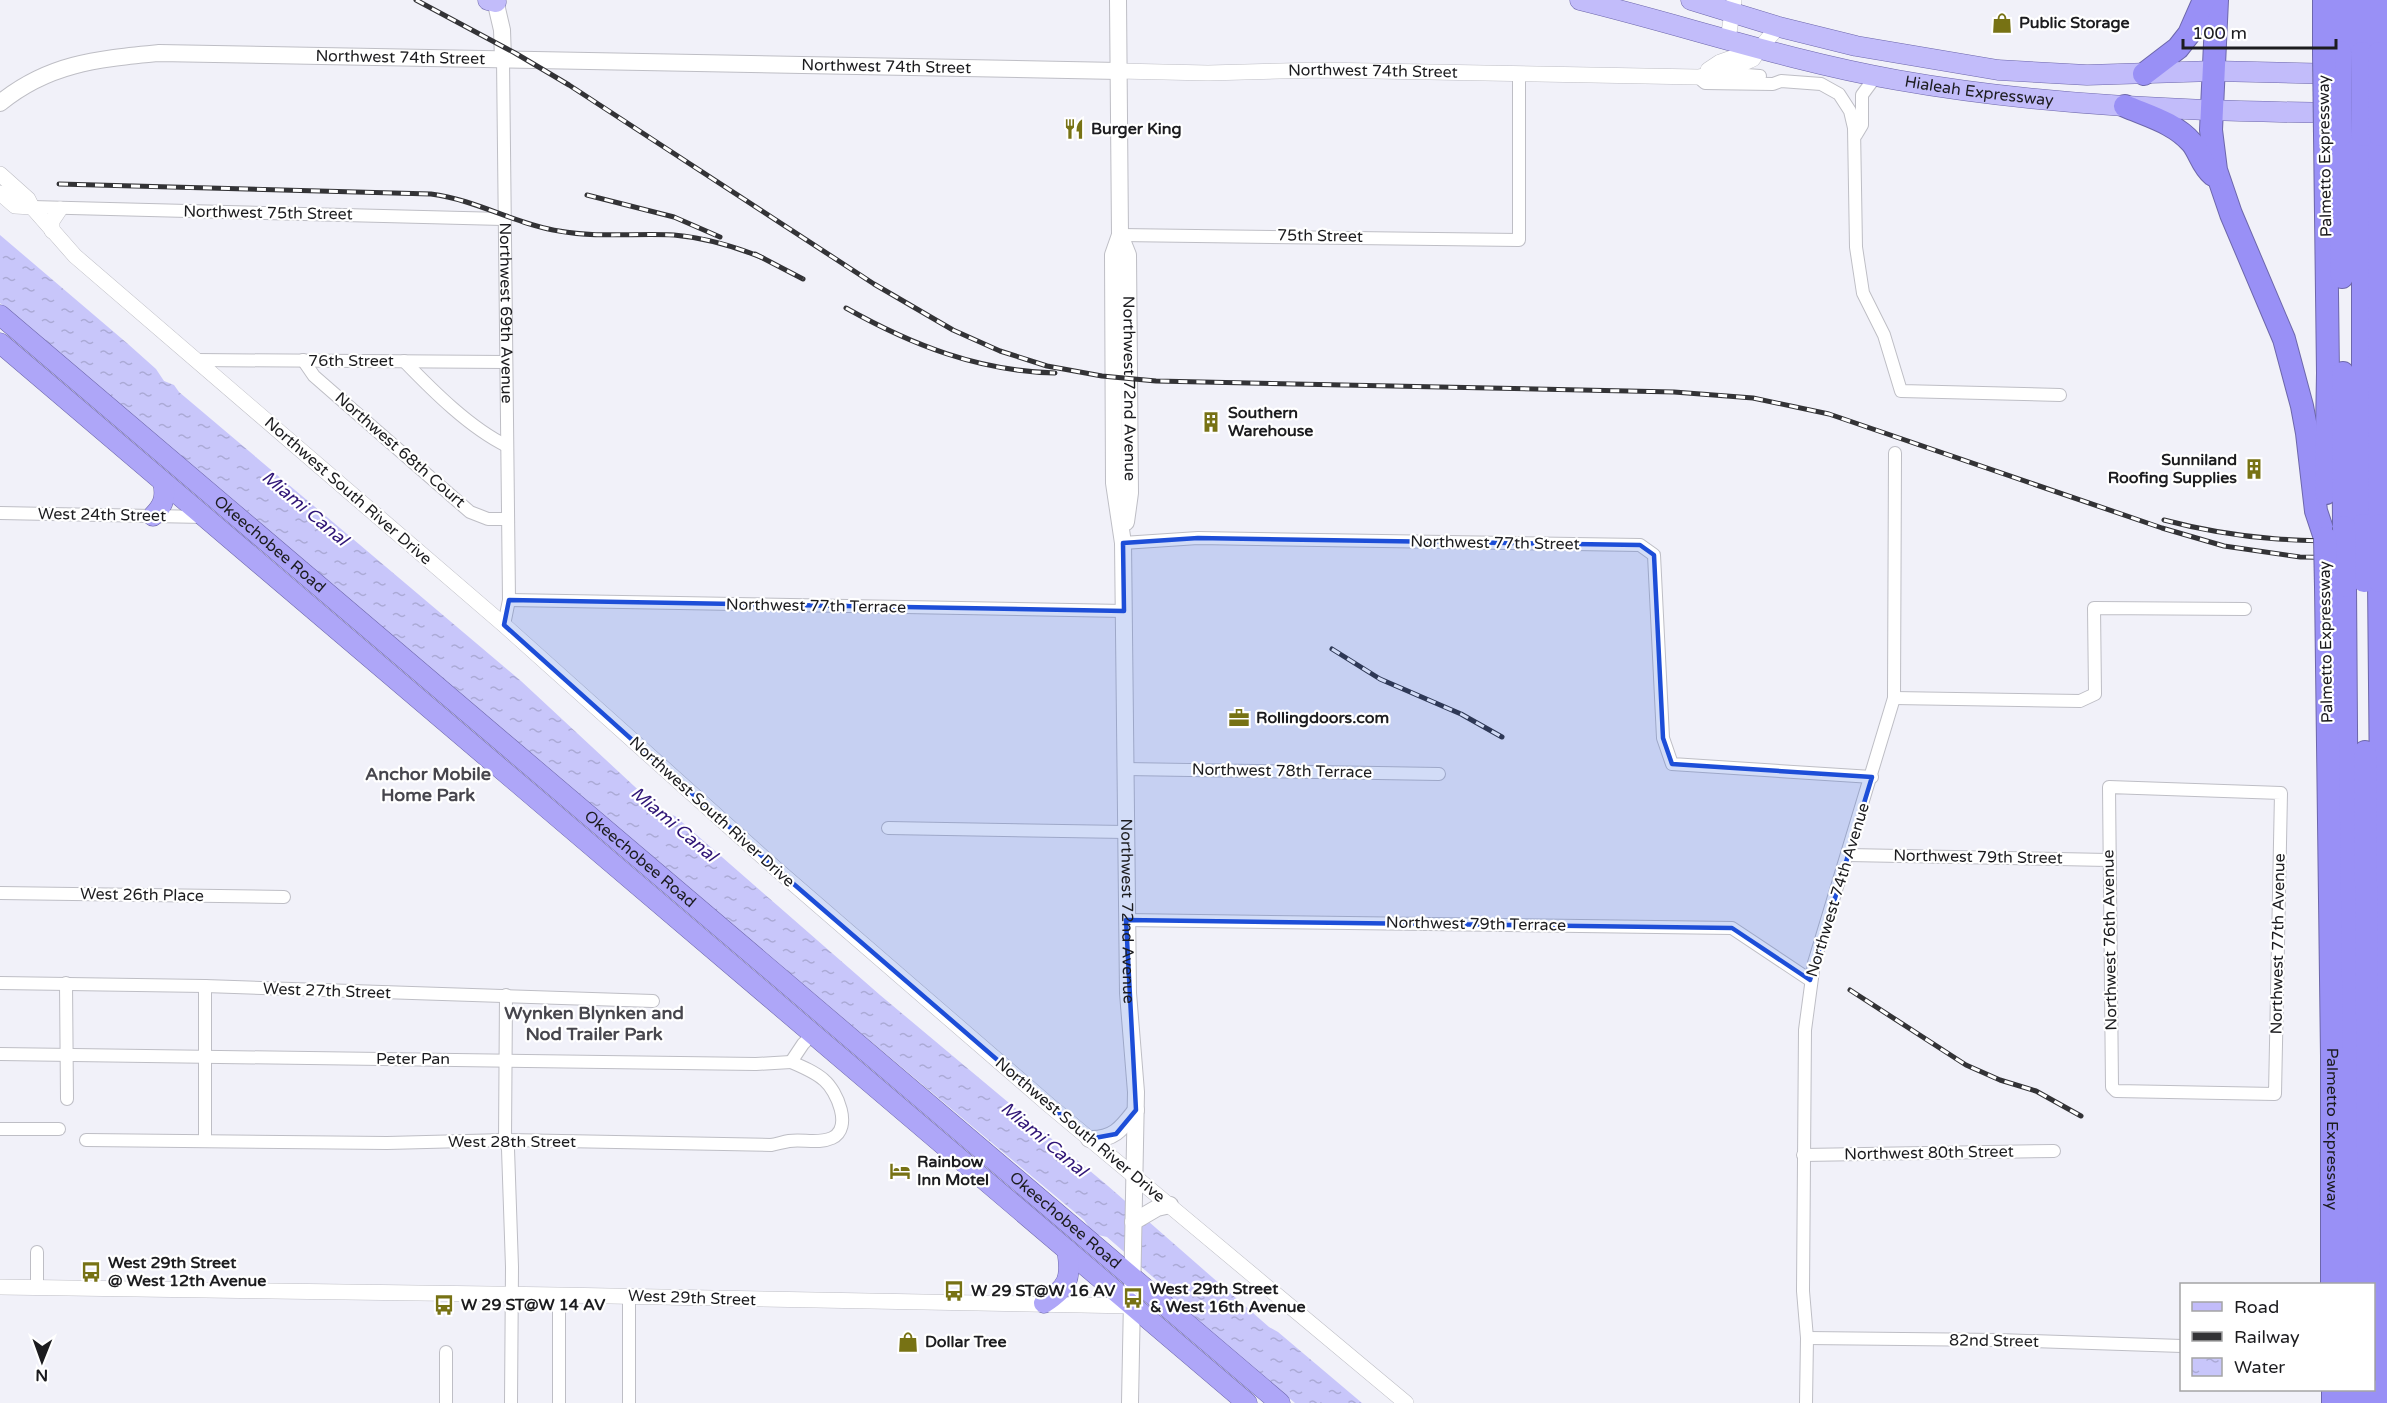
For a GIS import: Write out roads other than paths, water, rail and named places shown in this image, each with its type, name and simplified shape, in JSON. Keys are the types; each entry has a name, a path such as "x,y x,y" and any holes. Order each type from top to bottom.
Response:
{"highway":[{"path":"2144,74 2178,48 2189,34 2204,0"},
{"path":"2217,0 2212,144 2218,180 2283,339 2307,433 2316,511 2343,528"},
{"name":"Palmetto Expressway","path":"2324,0 2332,52 2359,131 2343,528 2353,584 2332,1056 2338,1283"},
{"path":"2332,52 2340,0"},
{"path":"2362,0 2371,53"},
{"name":"Palmetto Expressway","path":"2379,0 2359,131 2328,373 2343,528 2353,584 2385,939 2387,1403"},
{"path":"2125,106 2164,122 2182,133 2197,151 2206,169 2218,180"},
{"name":"Okeechobee Road","path":"0,315 254,532 1133,1271 1280,1403"},
{"name":"Okeechobee Road","path":"0,343 1247,1403"},
{"path":"153,516 165,501 163,482"},
{"path":"205,517 223,519 254,532"},
{"path":"2353,584 2369,1283"},
{"path":"1044,1303 1059,1293 1066,1283 1070,1265 1067,1250"}],"main road":[{"name":"Northwest 72nd Avenue","path":"1118,0 1120,235 1128,255 1129,344 1130,493 1123,543 1126,920 1128,993 1136,1110 1131,1403"},
{"name":"Hialeah Expressway","path":"1580,0 1876,76 1999,95 2212,111 2359,131"},
{"name":"Hialeah Expressway","path":"1694,0 1737,4 1770,24 1880,51 1977,67 2045,73 2214,72 2387,75"},
{"name":"Northwest 69th Avenue","path":"493,1 502,30 503,59"},
{"name":"Northwest 74th Street","path":"0,103 47,73 97,59 159,53 1119,70"},
{"path":"1089,1139 1104,1139 1116,1134 1136,1110"},
{"path":"1133,1222 1162,1207"}],"street":[{"path":"1728,39 1737,4"},
{"path":"1708,74 1720,62 1760,48 1770,24"},
{"name":"Northwest 69th Avenue","path":"503,59 509,600 504,625"},
{"name":"Northwest 74th Street","path":"1119,70 1208,73 1320,70 1708,74 1774,78 1781,81 1816,82 1839,94 1852,114 1854,139"},
{"name":"75th Street","path":"1120,235 1519,240 1519,73"},
{"name":"Northwest 74th Street","path":"1708,74 1705,83 1773,84 1781,81"},
{"path":"1876,76 1864,91 1862,125 1854,139 1855,232 1863,293 1884,335 1901,391 2060,395"},
{"name":"Northwest South River Drive","path":"0,174 28,199 32,207 75,256 504,625 518,641 779,872 1089,1139 1134,1175 1162,1207 1406,1403"},
{"path":"0,193 15,206 32,207"},
{"name":"Northwest 75th Street","path":"32,207 503,219"},
{"path":"52,231 52,221 60,209"},
{"name":"76th Street","path":"196,360 506,362"},
{"name":"Northwest 68th Court","path":"303,360 314,376 470,512 488,519 508,519"},
{"path":"404,361 489,437 507,446"},
{"name":"Northwest 74th Avenue","path":"1806,1403 1803,1291 1804,1030 1810,980 1894,698 1895,453"},
{"name":"West 24th Street","path":"0,513 205,517"},
{"name":"Northwest 77th Street","path":"1123,543 1198,538 1640,545 1654,555 1663,738 1672,764 1872,777"},
{"name":"Northwest 77th Terrace","path":"509,600 1124,611"},
{"path":"1894,698 2080,701 2095,694 2094,608 2245,609"},
{"name":"Northwest 78th Terrace","path":"1125,769 1439,774"},
{"name":"Northwest 76th Avenue","path":"2116,1090 2112,1087 2109,787 2281,793"},
{"name":"Northwest 77th Avenue","path":"2116,1090 2275,1094 2281,793"},
{"path":"888,828 1125,832"},
{"name":"Northwest 79th Street","path":"1848,855 2108,860"},
{"name":"West 26th Place","path":"0,893 284,897"},
{"name":"Northwest 79th Terrace","path":"1126,920 1732,928 1810,980"},
{"name":"West 27th Street","path":"0,983 205,986 653,1001"},
{"path":"66,983 67,1099"},
{"path":"205,986 205,1140"},
{"path":"506,995 505,1140 508,1149 512,1294 511,1403"},
{"path":"791,1062 812,1035"},
{"name":"Peter Pan","path":"0,1054 756,1064 791,1062"},
{"name":"West 28th Street","path":"86,1140 387,1143 505,1140 771,1145 831,1138 839,1132 842,1121 840,1107 826,1081 791,1062"},
{"path":"0,1129 58,1129"},
{"name":"Northwest 80th Street","path":"1803,1155 2054,1151"},
{"path":"37,1252 37,1288"},
{"name":"West 29th Street","path":"0,1287 559,1294 1132,1306"},
{"path":"559,1294 559,1403"},
{"path":"629,1296 629,1403"},
{"name":"82nd Street","path":"1806,1338 1996,1340 2180,1346"},
{"path":"446,1352 446,1403"}],"water":[{"name":"Miami Canal","path":"0,235 128,344 156,369 164,381 174,385 179,392 521,681 662,812 675,816 880,995 1108,1186 1269,1327 1278,1332 1362,1403 1295,1403 1164,1292 1165,1288 1161,1284 1107,1237 1094,1234 1084,1220 682,883 0,303"}],"railway":[{"path":"416,0 569,85 874,284 953,330 1000,351 1047,366 1102,376 1156,381 1674,392 1753,398 1829,414 2162,528 2224,546 2300,557 2387,558"},
{"path":"59,184 431,194 464,201 543,228 588,234 686,236 720,243 763,258"},
{"path":"587,195 674,217 720,237"},
{"path":"755,254 803,279"},
{"path":"846,308 896,333 946,354 999,367 1055,373"},
{"path":"2164,520 2221,532 2275,539 2387,541"},
{"path":"1332,649 1380,679 1461,714 1502,737"},
{"path":"1850,990 1966,1065 2000,1080 2036,1091 2081,1116"}],"place":[{"name":"Public Storage","path":"2002,23"},
{"name":"Burger King","path":"1074,129"},
{"name":"Southern Warehouse","path":"1211,422"},
{"name":"Sunniland Roofing Supplies","path":"2254,469"},
{"name":"Rollingdoors.com","path":"1239,718"},
{"name":"Rainbow Inn Motel","path":"900,1171"},
{"name":"West 29th Street @ West 12th Avenue","path":"91,1272"},
{"name":"W 29 ST@W 16 AV","path":"954,1291"},
{"name":"West 29th Street & West 16th Avenue","path":"1133,1298"},
{"name":"W 29 ST@W 14 AV","path":"444,1305"},
{"name":"Dollar Tree","path":"908,1342"}],"district":[{"name":"Anchor Mobile Home Park","path":"428,784"},
{"name":"Wynken Blynken and Nod Trailer Park","path":"594,1023"}]}
